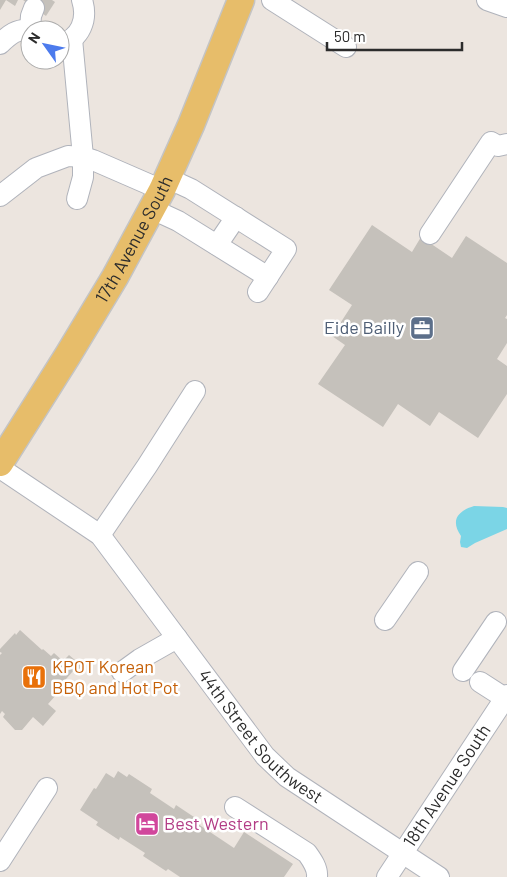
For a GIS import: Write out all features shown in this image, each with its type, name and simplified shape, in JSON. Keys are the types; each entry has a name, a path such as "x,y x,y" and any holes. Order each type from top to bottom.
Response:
{"main road":[{"name":"17th Avenue South","path":"0,463 78,340 115,277 160,192 191,125 241,0"}],"street":[{"path":"70,39 79,31 84,19 85,9 82,0"},
{"path":"272,0 346,47"},
{"path":"487,0 507,7"},
{"path":"31,20 34,8"},
{"path":"0,44 11,33 20,30"},
{"path":"70,69 83,157 83,177 77,199"},
{"path":"430,234 491,142 498,146 507,144"},
{"path":"0,196 36,168 68,156 83,157 160,192 191,188 286,249 263,285 217,245 178,221 160,192"},
{"path":"217,245 236,217"},
{"path":"100,535 195,392"},
{"name":"44th Street Southwest","path":"0,468 100,535 265,756 287,777 439,877"},
{"path":"385,620 418,572"},
{"path":"463,671 496,622"},
{"path":"122,672 140,659 177,638"},
{"path":"480,682 506,696"},
{"name":"18th Avenue South","path":"387,877 506,696"},
{"path":"0,861 47,788"},
{"path":"235,808 307,853 318,873 317,877"}],"water":[{"path":"474,506 507,508 507,529 467,548 461,547 461,536 456,525 457,517 460,513"}],"building":[{"path":"0,0 6,0 0,10"},
{"path":"6,0 18,0 15,6"},
{"path":"23,0 52,0 55,2 46,16"},
{"name":"Eide Bailly","path":"372,225 412,252 421,237 452,258 466,236 507,263 507,315 505,318 507,319 507,343 497,359 507,366 507,394 478,438 439,412 430,426 398,404 383,427 318,384 345,345 332,336 352,305 329,290"},
{"name":"KPOT Korean BBQ and Hot Pot","path":"20,630 51,656 54,653 63,661 69,655 82,666 75,673 73,671 54,693 56,695 48,704 56,711 43,726 33,717 22,730 15,730 3,717 5,714 2,711 0,714 0,655 2,653 0,649"},
{"name":"Best Western","path":"118,771 127,777 129,774 152,789 150,793 174,809 176,805 200,821 198,824 234,848 244,832 293,864 284,877 180,877 168,869 166,871 143,856 145,853 120,837 119,840 96,825 98,822 80,810 106,773 114,778"}],"place":[{"name":"Eide Bailly","path":"422,328"},
{"name":"KPOT Korean BBQ and Hot Pot","path":"34,677"},
{"name":"Best Western","path":"147,824"}]}
